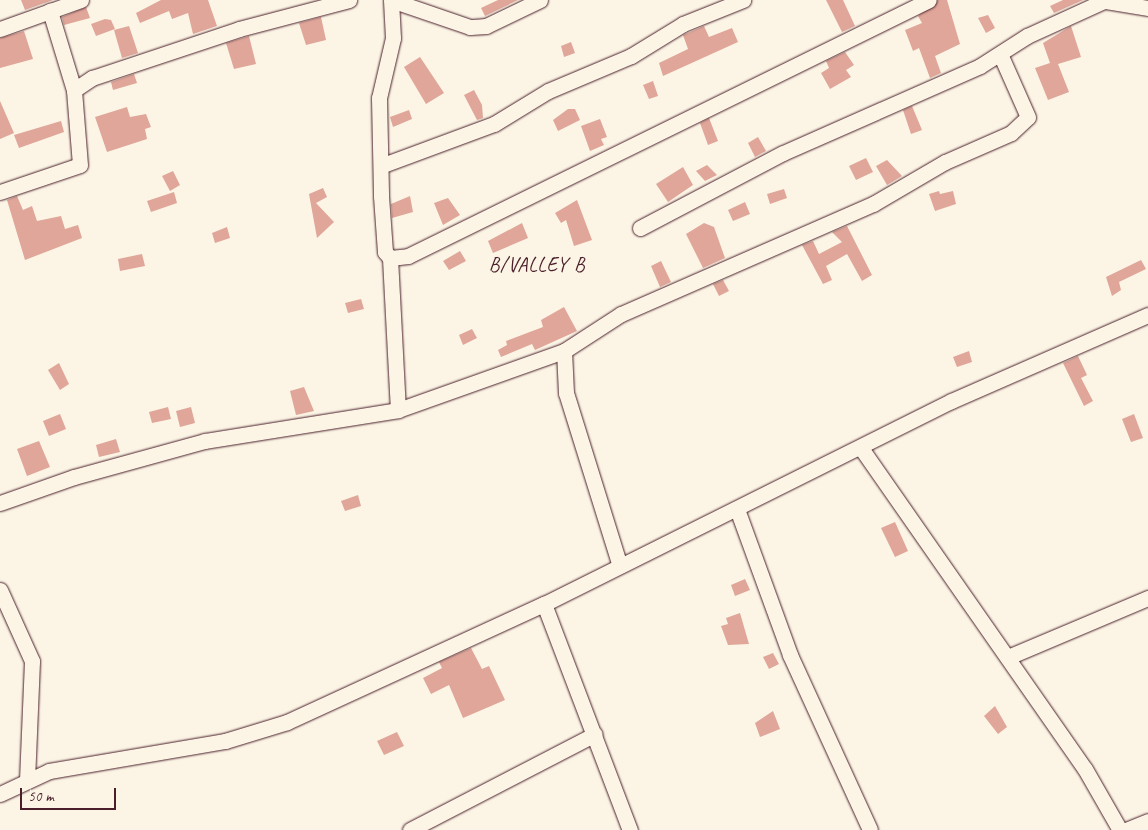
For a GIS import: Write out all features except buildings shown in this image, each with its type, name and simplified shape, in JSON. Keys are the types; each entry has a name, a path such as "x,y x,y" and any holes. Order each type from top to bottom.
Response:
{"street":[{"path":"0,29 81,0"},
{"path":"74,90 92,78 239,29 349,0"},
{"path":"398,410 390,258 385,252 381,196 384,165 379,98 393,38 391,0 479,27 540,0"},
{"path":"384,165 494,124 548,91 631,56 683,24 743,0"},
{"path":"390,258 408,256 928,0"},
{"path":"640,228 783,154 1001,56 1027,36 1106,0 1148,8"},
{"path":"0,192 80,164 74,90 50,11"},
{"path":"0,503 74,477 205,440 398,410 564,351 621,314 873,204 945,162 1011,133 1028,116 1001,56"},
{"path":"0,794 27,778 255,735 544,604 619,563 737,509 951,401 1148,315"},
{"path":"564,351 566,393 619,563"},
{"path":"861,448 1008,656 1085,769 1120,830"},
{"path":"737,509 790,655 870,830"},
{"path":"0,590 32,661 27,778"},
{"path":"1008,656 1148,598"},
{"path":"544,604 630,830"},
{"path":"410,830 595,734"},
{"path":"1126,830 1148,821"}],"district":[{"name":"B/VALLEY B","path":"537,264"}]}
